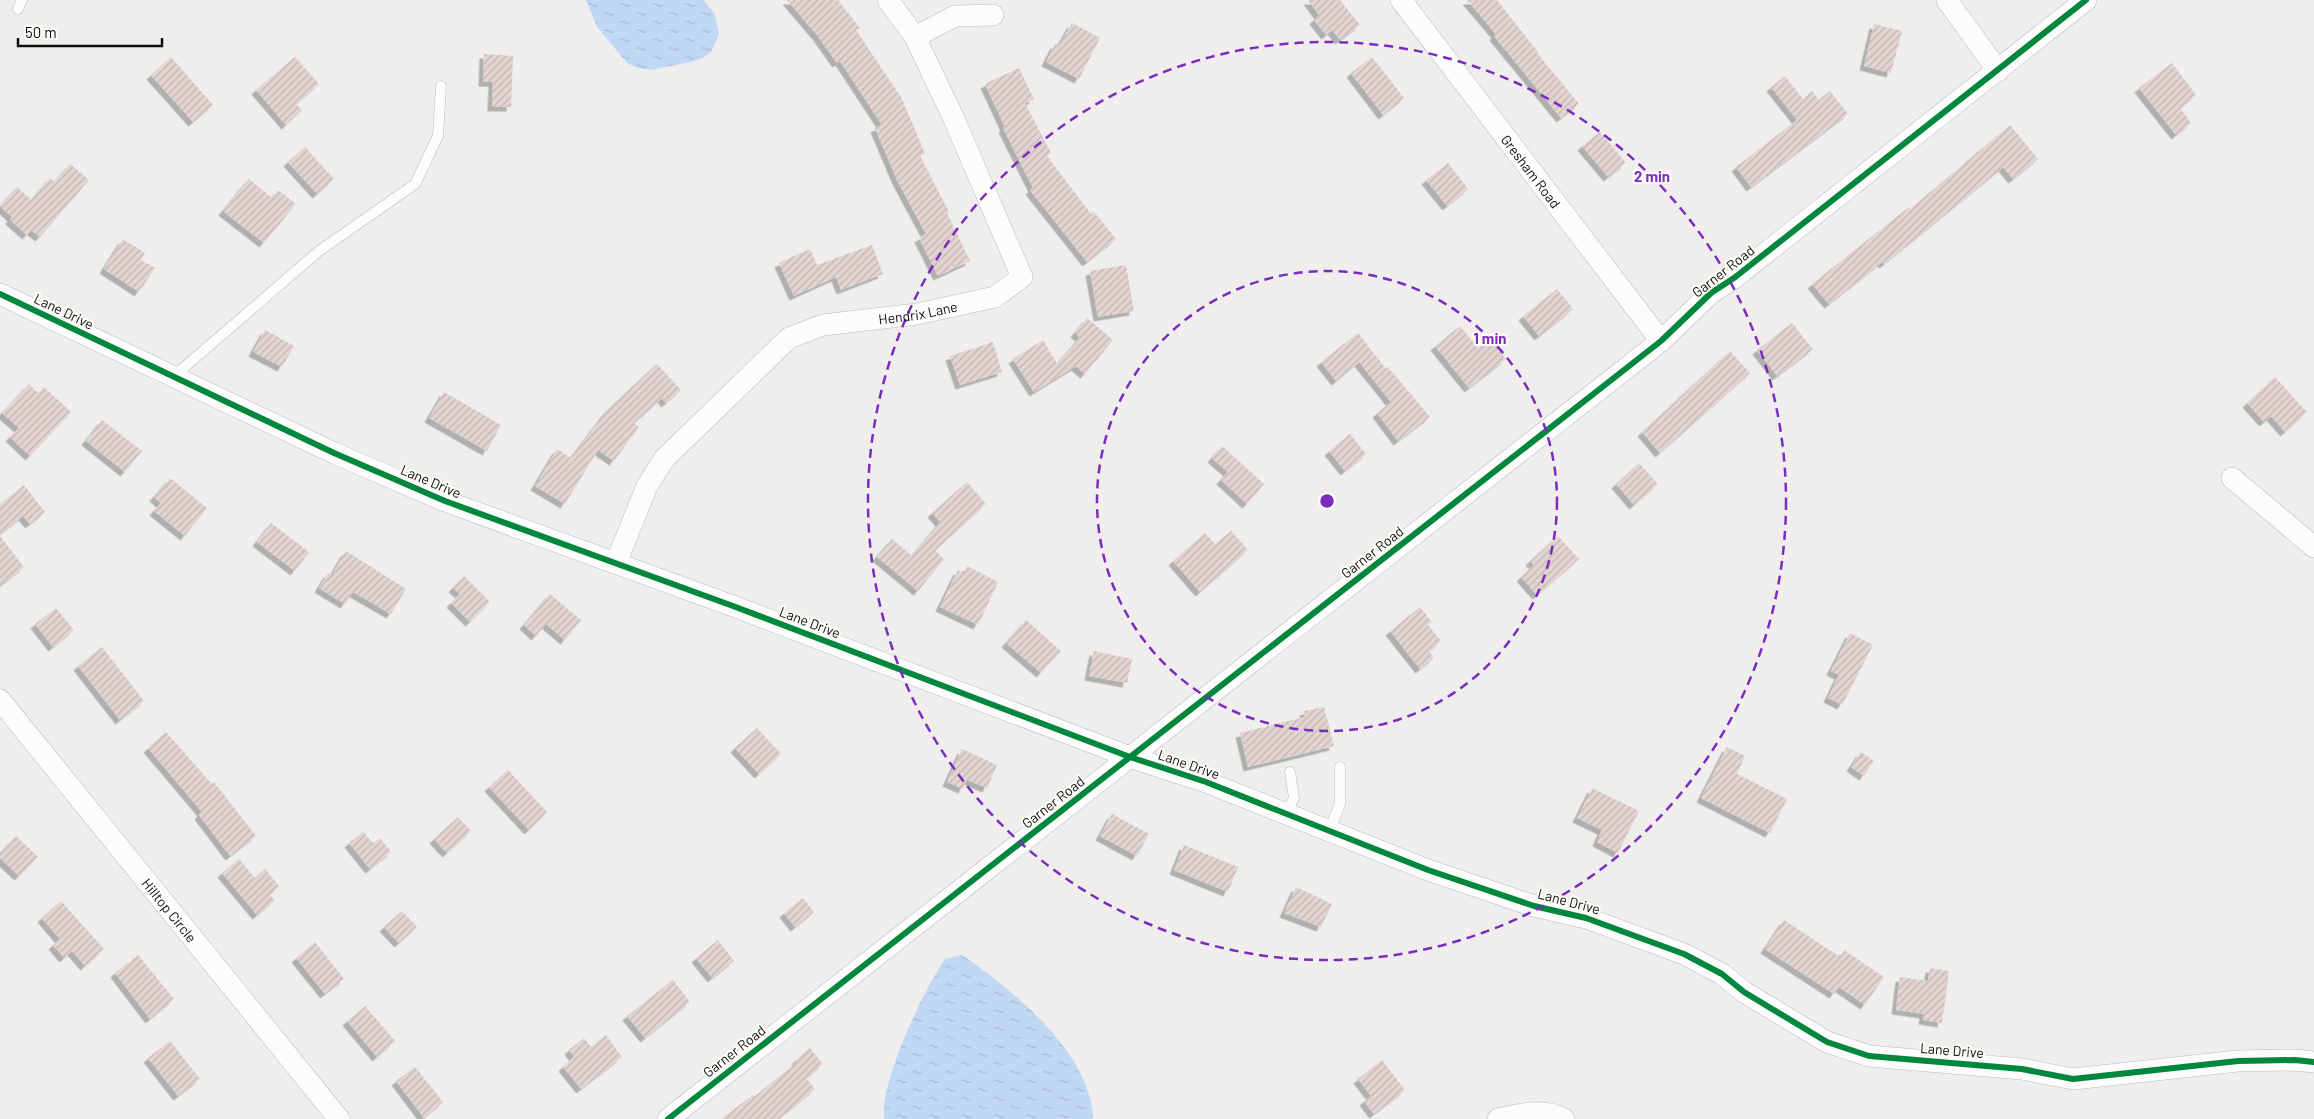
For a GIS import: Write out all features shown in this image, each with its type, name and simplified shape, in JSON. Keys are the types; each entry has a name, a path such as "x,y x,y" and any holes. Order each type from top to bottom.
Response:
{"street":[{"name":"Hendrix Lane","path":"616,563 647,486 664,459 789,338 824,325 917,314 995,297 1022,277 954,119 915,37 888,0"},
{"name":"Gresham Road","path":"1401,0 1661,341"},
{"path":"1947,0 1998,71"},
{"name":"Garner Road","path":"668,1119 1661,341 1711,293 1734,278 2086,0"},
{"path":"915,37 955,16 992,15"},
{"name":"Lane Drive","path":"0,294 334,453 445,501 616,563 1130,757 1206,782 1428,870 1534,906 1586,918 1684,954 1722,974 1752,997 1827,1042 1869,1056 2022,1069 2073,1079 2238,1061 2295,1060 2314,1062"},
{"path":"2232,478 2314,547"},
{"name":"Hilltop Circle","path":"0,700 338,1119"},
{"path":"1498,1119 1527,1113 1556,1114 1564,1119"}],"lane":[{"path":"173,377 320,251 415,184 438,136 441,86"},
{"path":"1330,831 1340,804 1340,767"},
{"path":"1286,813 1294,798 1290,772"}],"water":[{"path":"586,0 704,0 715,15 719,34 711,52 703,58 651,70 638,68 627,63 597,27"},
{"path":"962,955 1003,986 1046,1025 1079,1071 1089,1095 1093,1119 884,1119 889,1082 915,1014 945,959"}],"building":[{"path":"787,0 838,0 860,28 856,30 901,97 925,153 920,156 949,212 947,213 970,261 938,276 919,238 926,234 897,180 875,128 882,125 840,61 837,63 817,35"},
{"path":"1308,0 1340,0 1360,25 1340,40 1332,30 1326,35 1314,20 1319,15"},
{"path":"1467,0 1497,0 1579,104 1561,118"},
{"path":"1072,23 1100,38 1079,79 1046,62 1055,44 1059,46"},
{"path":"1874,24 1902,31 1891,73 1864,66"},
{"path":"484,54 513,56 511,107 492,107 493,82 483,82"},
{"path":"171,57 213,105 193,122 151,75"},
{"path":"295,57 319,84 296,104 302,110 286,125 256,90"},
{"path":"1372,57 1404,98 1383,115 1351,73"},
{"path":"2172,63 2196,95 2180,108 2191,123 2176,135 2139,88"},
{"path":"1019,68 1034,99 1025,103 1051,153 1047,156 1091,214 1094,212 1116,239 1087,262 1030,190 1033,188 1003,128 1005,127 985,84"},
{"path":"1785,76 1803,99 1812,91 1819,100 1830,91 1848,114 1751,187 1736,167 1797,120 1771,87"},
{"path":"2010,125 2038,159 2013,179 2003,167 1884,264 1882,262 1829,304 1812,284 1909,207 1910,209"},
{"path":"1600,132 1626,163 1608,177 1582,146"},
{"path":"305,147 334,179 317,194 288,162"},
{"path":"1448,163 1468,189 1447,206 1426,180"},
{"path":"70,164 89,180 40,237 31,230 27,235 10,220 12,217 0,206 17,187 32,200 50,178 55,182"},
{"path":"249,179 272,198 278,190 296,204 264,243 223,211"},
{"path":"123,239 145,253 141,260 155,268 139,292 104,269"},
{"path":"872,245 883,274 841,290 836,277 794,296 779,263 810,249 817,265"},
{"path":"1126,265 1134,311 1098,317 1090,271"},
{"path":"1557,289 1573,309 1539,336 1523,316"},
{"path":"1087,318 1113,340 1085,374 1076,366 1034,392 1013,359 1043,340 1057,364 1080,337 1075,333"},
{"path":"1792,323 1813,349 1777,376 1757,350"},
{"path":"1460,326 1478,348 1490,338 1506,359 1469,388 1435,346"},
{"path":"265,330 294,346 282,367 253,352"},
{"path":"1358,333 1386,369 1388,367 1430,417 1398,441 1377,413 1391,402 1359,362 1336,381 1321,362"},
{"path":"993,342 1002,372 960,385 950,356"},
{"path":"1730,351 1750,373 1660,453 1642,432"},
{"path":"657,364 681,390 666,403 662,398 634,423 639,427 614,461 598,450 565,504 535,486 557,449 571,458 609,408"},
{"path":"2275,377 2307,412 2285,432 2271,416 2264,422 2247,403"},
{"path":"29,384 38,393 44,387 71,412 30,456 10,437 19,428 2,413"},
{"path":"444,392 501,425 487,451 429,418"},
{"path":"102,420 142,451 125,472 86,441"},
{"path":"1350,434 1366,454 1345,471 1329,451"},
{"path":"1222,446 1264,484 1247,504 1221,480 1228,472 1212,458"},
{"path":"1639,463 1658,484 1634,505 1616,484"},
{"path":"170,478 207,508 185,536 154,511 161,503 154,497"},
{"path":"967,482 986,504 935,550 944,559 918,591 877,557 892,539 912,556 940,522 932,513"},
{"path":"24,485 45,512 30,524 23,516 0,534 0,504"},
{"path":"271,523 309,552 295,571 257,542"},
{"path":"1231,531 1248,550 1200,592 1173,561 1205,533 1215,544"},
{"path":"0,536 24,567 0,586"},
{"path":"1558,536 1579,559 1537,595 1521,577 1534,565 1530,561"},
{"path":"346,551 406,589 391,614 353,592 345,604 319,588 328,573 332,575"},
{"path":"967,566 998,582 978,625 940,607 958,570 964,574"},
{"path":"464,576 490,602 470,622 451,603 460,594 453,588"},
{"path":"550,594 581,620 565,640 546,624 536,636 524,625"},
{"path":"1420,607 1432,622 1428,625 1441,641 1429,651 1434,658 1420,669 1390,631"},
{"path":"56,608 74,630 53,647 35,624"},
{"path":"1026,620 1061,651 1041,673 1006,643"},
{"path":"1850,633 1873,645 1842,705 1828,698 1839,675 1831,671"},
{"path":"102,647 144,701 120,720 78,666"},
{"path":"1094,651 1132,659 1127,683 1089,676"},
{"path":"1324,707 1334,746 1248,767 1240,733 1305,717 1304,711"},
{"path":"757,728 781,754 759,774 735,748"},
{"path":"166,732 212,784 214,782 256,836 230,856 199,815 202,812 148,748"},
{"path":"1727,747 1745,756 1737,774 1787,799 1770,833 1701,798"},
{"path":"962,749 997,765 987,788 967,780 963,789 947,782"},
{"path":"1861,752 1874,761 1864,776 1851,767"},
{"path":"508,770 547,812 529,830 489,787"},
{"path":"1592,788 1639,811 1618,853 1597,842 1602,830 1577,818"},
{"path":"1112,814 1149,834 1137,856 1100,836"},
{"path":"458,817 471,831 447,853 434,839"},
{"path":"363,832 373,843 380,838 391,852 370,869 349,843"},
{"path":"16,836 38,857 19,876 0,858 0,852"},
{"path":"1184,845 1238,867 1228,892 1174,870"},
{"path":"239,859 255,878 265,869 279,886 270,895 275,900 257,915 222,873"},
{"path":"1296,887 1332,904 1321,927 1284,913"},
{"path":"803,898 814,912 795,927 784,913"},
{"path":"61,901 104,949 85,966 72,951 64,958 53,945 60,939 42,918"},
{"path":"402,911 417,927 399,943 384,927"},
{"path":"1784,920 1840,957 1844,950 1884,977 1865,1005 1839,987 1834,994 1765,949"},
{"path":"718,940 734,961 712,978 696,958"},
{"path":"315,942 344,979 325,994 296,958"},
{"path":"138,955 174,999 150,1019 115,973"},
{"path":"1930,968 1949,971 1942,1023 1923,1020 1924,1014 1896,1010 1900,977 1928,981"},
{"path":"673,980 690,1002 645,1038 627,1016"},
{"path":"365,1006 395,1041 377,1057 347,1021"},
{"path":"606,1035 622,1057 581,1089 563,1067 574,1057 569,1050 584,1038 591,1047"},
{"path":"170,1041 200,1079 178,1096 148,1058"},
{"path":"810,1048 823,1064 806,1078 815,1089 778,1119 721,1119 753,1095 754,1097 797,1062 796,1060"},
{"path":"1382,1060 1405,1090 1374,1114 1364,1101 1371,1096 1358,1079"},
{"path":"415,1067 443,1102 424,1118 396,1081"}],"cycle path":[{"path":"668,1119 1661,341 1711,293 1734,278 2086,0"},
{"path":"0,294 334,453 445,501 733,606 1130,757 1206,782 1428,870 1534,906 1586,918 1684,954 1722,974 1744,992 1827,1042 1869,1056 2022,1069 2073,1079 2238,1061 2295,1060 2314,1062"}]}
